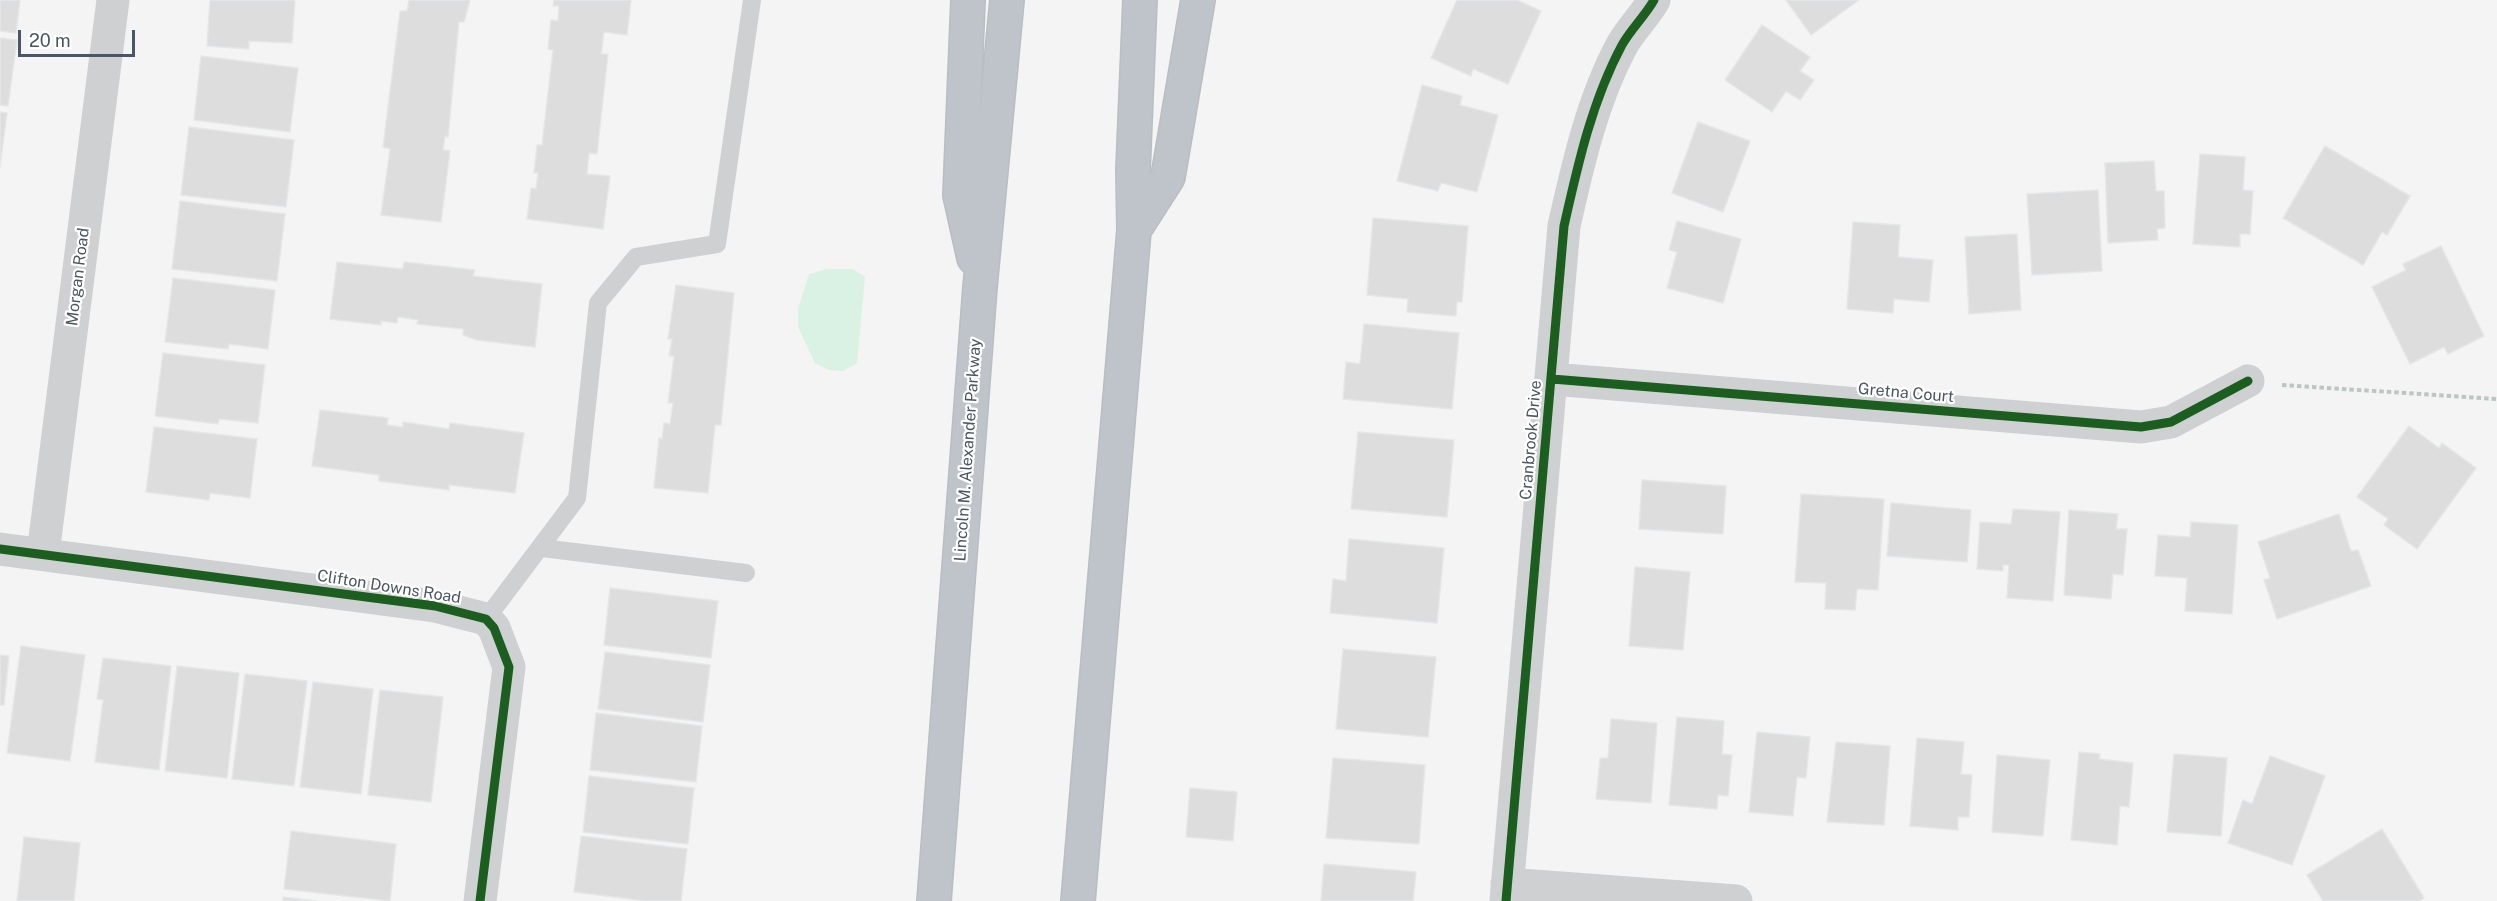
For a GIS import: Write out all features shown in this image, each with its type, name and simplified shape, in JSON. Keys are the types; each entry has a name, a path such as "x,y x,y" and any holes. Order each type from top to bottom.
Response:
{"highway":[{"path":"968,0 960,195 980,287"},
{"name":"Lincoln M. Alexander Parkway","path":"934,901 980,287 1007,0"},
{"path":"1078,901 1134,230 1132,170 1140,0"},
{"path":"1134,230 1168,177 1198,0"}],"street":[{"name":"Morgan Road","path":"42,554 113,0"},
{"name":"Cranbrook Drive","path":"1507,893 1564,226 1582,149 1607,76 1623,43 1654,0"},
{"name":"Gretna Court","path":"1552,379 2141,427 2171,422 2248,381"},
{"name":"Clifton Downs Road","path":"0,549 435,606 486,619"},
{"path":"480,901 509,667 494,628 486,619"},
{"path":"1507,893 1736,901"}],"lane":[{"path":"486,619 542,548 577,498 598,303 636,257 717,244 752,0"},
{"path":"542,548 746,573"}],"path":[{"path":"2248,381 2322,389 2497,399"}],"green space":[{"path":"827,269 853,269 865,277 857,363 843,371 829,370 815,363 798,327 798,309 809,274"}],"building":[{"path":"0,0 20,0 16,33 0,31"},
{"path":"210,0 295,0 292,43 249,41 249,49 207,46"},
{"path":"409,0 470,0 464,22 459,22 448,137 445,136 443,150 450,151 441,222 381,215 390,149 383,147 400,11 407,11"},
{"path":"554,0 631,0 627,35 604,32 601,54 608,54 597,154 589,153 587,174 610,176 603,229 527,219 531,188 536,189 538,173 534,173 537,145 542,145 553,50 548,49 551,20 558,21 559,6 553,6"},
{"path":"1457,0 1517,0 1541,11 1508,84 1473,69 1471,76 1431,58"},
{"path":"1786,0 1859,0 1811,35"},
{"path":"1762,25 1810,57 1800,71 1814,80 1800,100 1786,91 1772,112 1725,80"},
{"path":"0,38 17,40 8,106 0,105"},
{"path":"201,56 298,68 290,132 194,120"},
{"path":"1422,85 1462,96 1460,105 1498,115 1477,192 1441,183 1438,191 1397,181"},
{"path":"0,112 7,113 0,167"},
{"path":"1698,122 1750,141 1723,212 1672,193"},
{"path":"189,127 294,140 286,207 181,195"},
{"path":"2325,146 2410,196 2387,235 2382,232 2363,265 2283,218"},
{"path":"2200,154 2245,157 2243,190 2253,191 2250,234 2240,234 2240,247 2193,244"},
{"path":"2154,161 2156,191 2164,191 2165,228 2157,229 2158,240 2108,243 2105,163"},
{"path":"2098,190 2102,271 2032,275 2027,194"},
{"path":"180,201 285,214 277,281 172,269"},
{"path":"1373,218 1468,226 1462,302 1457,302 1456,316 1407,312 1408,299 1367,295"},
{"path":"1677,221 1741,239 1723,303 1667,288 1677,252 1669,250"},
{"path":"1853,222 1900,225 1898,257 1933,260 1929,302 1894,299 1893,313 1847,309"},
{"path":"2017,234 2021,310 1969,314 1965,237"},
{"path":"2441,246 2484,336 2448,354 2444,347 2410,364 2372,287 2406,270 2403,264"},
{"path":"337,262 403,269 404,262 475,270 473,276 542,284 535,347 477,340 463,335 463,329 417,324 418,320 398,317 397,323 381,321 381,325 330,319"},
{"path":"173,278 275,290 268,349 229,344 228,349 165,342"},
{"path":"676,285 734,293 721,425 715,425 708,493 654,488 659,438 662,439 664,423 670,424 673,403 668,403 674,356 669,356 672,339 668,339"},
{"path":"1364,324 1459,333 1452,409 1343,399 1346,362 1360,364"},
{"path":"163,353 265,365 258,423 219,419 218,424 155,416"},
{"path":"320,410 388,418 387,425 403,427 403,422 449,429 450,423 524,433 515,493 449,485 449,490 379,481 379,475 312,466"},
{"path":"2409,426 2439,448 2442,443 2476,468 2417,549 2384,525 2388,519 2357,497"},
{"path":"154,427 257,439 250,498 210,493 209,500 146,492"},
{"path":"1358,432 1454,440 1447,517 1351,509"},
{"path":"1642,480 1726,486 1723,534 1639,529"},
{"path":"1801,494 1884,499 1878,590 1857,589 1855,610 1825,609 1826,583 1795,582"},
{"path":"1891,503 1971,510 1967,562 1887,556"},
{"path":"2013,509 2060,512 2053,601 2007,598 2009,565 2003,565 2003,571 1977,569 1980,522 2011,524"},
{"path":"2069,510 2118,514 2116,529 2127,529 2123,575 2113,574 2111,599 2064,595"},
{"path":"2339,514 2351,551 2358,550 2371,586 2277,619 2264,580 2270,578 2258,542"},
{"path":"2191,522 2238,525 2232,614 2185,611 2187,578 2155,576 2158,535 2190,537"},
{"path":"1349,539 1444,548 1437,623 1330,613 1333,579 1346,581"},
{"path":"1635,567 1690,572 1683,650 1629,646"},
{"path":"610,588 718,601 711,658 604,645"},
{"path":"21,646 85,655 70,761 7,753"},
{"path":"1343,649 1436,657 1428,737 1336,729"},
{"path":"605,652 710,665 703,722 598,709"},
{"path":"0,655 9,656 4,705 0,705"},
{"path":"103,658 171,666 159,770 95,762 103,700 97,699"},
{"path":"177,666 239,673 227,778 165,771"},
{"path":"245,674 307,681 294,786 232,779"},
{"path":"313,682 373,689 361,794 300,787"},
{"path":"380,690 443,697 431,802 368,795"},
{"path":"596,713 702,726 696,782 590,770"},
{"path":"1677,717 1724,721 1722,754 1732,755 1728,796 1718,795 1717,809 1669,805"},
{"path":"1611,719 1657,723 1651,803 1596,799 1600,758 1608,758"},
{"path":"1757,732 1810,737 1806,778 1797,777 1793,816 1749,812"},
{"path":"1917,738 1964,742 1961,774 1972,775 1969,817 1958,817 1958,830 1910,826"},
{"path":"1836,742 1890,746 1884,825 1827,822"},
{"path":"2079,752 2100,754 2099,759 2133,763 2129,807 2120,806 2117,845 2071,840"},
{"path":"2174,754 2227,758 2221,836 2167,832"},
{"path":"1997,755 2050,760 2043,836 1992,832"},
{"path":"2270,756 2325,776 2292,865 2228,843 2243,800 2252,804"},
{"path":"1333,758 1425,765 1419,844 1326,838"},
{"path":"589,776 694,788 688,844 583,832"},
{"path":"1190,788 1237,792 1233,841 1186,837"},
{"path":"2382,829 2424,898 2419,901 2323,901 2307,875"},
{"path":"291,831 396,844 390,901 284,889"},
{"path":"581,836 687,849 681,901 647,901 574,892"},
{"path":"24,837 80,843 74,901 17,901"},
{"path":"1324,864 1416,872 1413,901 1321,901"},
{"path":"283,897 316,901 283,901"}],"cycle path":[{"path":"1506,901 1564,226 1581,156 1602,88 1622,45 1654,0"},
{"path":"1552,379 2141,427 2171,422 2248,381"},
{"path":"0,549 435,606 486,619 494,628 509,667 480,901"}]}
